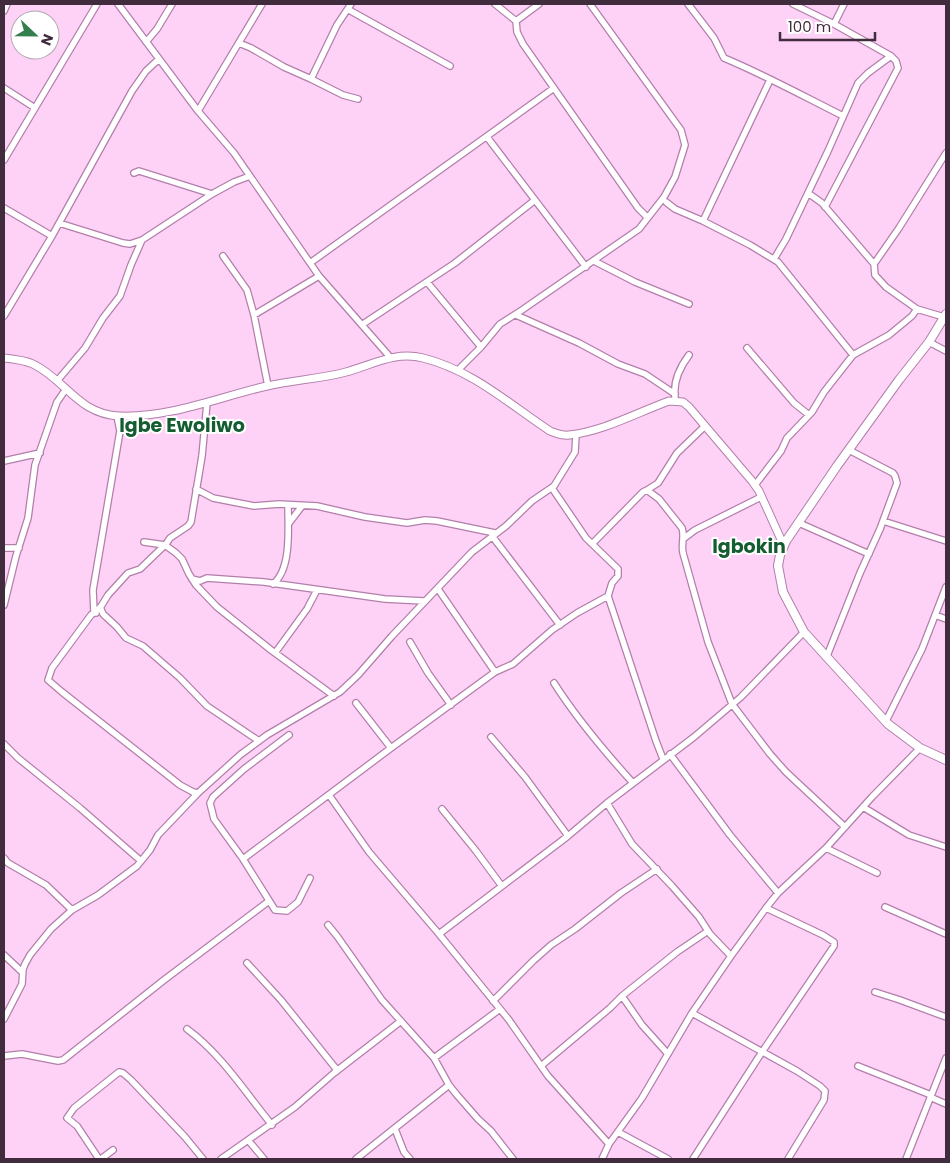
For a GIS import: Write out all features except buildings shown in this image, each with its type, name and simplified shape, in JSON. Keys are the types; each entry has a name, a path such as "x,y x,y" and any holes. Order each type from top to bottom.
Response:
{"main road":[{"path":"945,315 929,342 849,450 799,523 784,546 778,566 783,592 804,632 886,721 920,748 946,760"}],"street":[{"path":"4,11 7,4"},
{"path":"4,160 97,4"},
{"path":"118,4 198,111 234,152 320,276 390,357"},
{"path":"146,42 157,29 172,4"},
{"path":"198,111 262,4"},
{"path":"495,4 516,21 523,44 638,208 647,217"},
{"path":"516,21 539,4"},
{"path":"458,370 481,348 500,324 516,315 639,229 664,197 675,177 685,145 684,137 670,113 590,4"},
{"path":"688,4 714,38 724,58 742,65 843,116"},
{"path":"794,4 891,56 898,68 826,207"},
{"path":"834,24 844,4"},
{"path":"311,79 337,25 350,7 450,66"},
{"path":"239,43 342,96 358,99"},
{"path":"774,259 786,239 828,152 858,83 891,56"},
{"path":"4,316 52,236 132,91 146,71 159,59"},
{"path":"703,220 770,80"},
{"path":"4,88 35,108"},
{"path":"310,262 554,88"},
{"path":"487,137 586,267"},
{"path":"945,315 917,309 878,279 873,270 874,264 946,153"},
{"path":"134,173 139,171 212,194"},
{"path":"59,223 130,244 142,240 212,194 250,176"},
{"path":"808,193 816,197 826,207 874,264"},
{"path":"363,324 455,263 535,200"},
{"path":"666,202 774,259 853,355"},
{"path":"4,208 52,236"},
{"path":"57,381 85,348 103,318 120,296 142,240"},
{"path":"223,256 247,290 268,386"},
{"path":"594,261 635,282 689,304"},
{"path":"254,315 320,276"},
{"path":"427,282 481,348"},
{"path":"755,485 782,451 787,438 809,415 824,392 853,355 864,351 889,335 912,316 917,309"},
{"path":"516,315 578,343 618,364 645,374 689,407 755,485 784,546"},
{"path":"929,342 946,351"},
{"path":"747,348 794,403 809,415"},
{"path":"4,358 32,364 57,381 90,409 102,414 117,416 162,412 207,403 268,386 345,372 390,357 408,355 422,357 458,370 484,385 550,431 562,435 602,428 669,401 675,397 681,366 689,355"},
{"path":"4,605 28,518 33,475 57,402 66,389"},
{"path":"198,794 180,785 48,680 52,668 108,595 128,573 140,569 176,532 188,526 191,522 202,456 207,403"},
{"path":"94,613 93,590 120,431 117,416"},
{"path":"592,544 647,490 658,483 677,453 705,426"},
{"path":"4,1018 22,984 22,968 51,929 72,910 82,906 132,870 141,861 158,835 198,794 259,741 334,696 358,675 424,601 438,589 472,552 517,517 532,501 552,488 575,452 576,434"},
{"path":"827,656 897,483 893,473 849,450"},
{"path":"4,461 40,453"},
{"path":"657,497 658,483"},
{"path":"552,488 572,519 592,544 616,564 619,572 612,583 608,596 663,759"},
{"path":"196,489 213,498 254,506 317,506 365,517 407,523 425,520 437,521 494,535 560,625"},
{"path":"647,490 657,497 682,528 683,553 708,642 732,704 786,772 845,827"},
{"path":"683,538 761,497"},
{"path":"278,583 285,563 288,505"},
{"path":"288,525 302,506"},
{"path":"883,520 946,541"},
{"path":"799,523 869,554"},
{"path":"144,542 165,545 182,559 198,588 217,606 334,696"},
{"path":"4,548 19,548"},
{"path":"192,579 200,581 207,578 278,583 385,600 424,601"},
{"path":"198,588 200,581"},
{"path":"886,721 922,649 946,586"},
{"path":"438,589 495,672"},
{"path":"275,652 306,609 317,590"},
{"path":"243,859 495,672 513,664 560,625 608,596"},
{"path":"100,607 103,614 126,638 143,646 180,678 207,706 259,741"},
{"path":"94,613 103,614"},
{"path":"935,616 946,619"},
{"path":"439,934 501,885 568,836 741,698 804,632"},
{"path":"410,642 428,673 451,705"},
{"path":"554,682 566,702 599,745 633,783"},
{"path":"356,703 391,748"},
{"path":"289,735 244,769 213,798 210,804 214,819 243,859 275,910 287,911 298,902 310,878"},
{"path":"492,737 525,776 568,836"},
{"path":"4,744 141,861"},
{"path":"602,1159 609,1144 642,1098 692,1013 766,908 778,893 826,848 920,748"},
{"path":"670,754 730,835 778,893"},
{"path":"328,795 369,852 500,1008 541,1066 570,1102 609,1144"},
{"path":"607,803 632,844 657,869 731,956"},
{"path":"863,807 910,835 946,846"},
{"path":"442,809 501,885"},
{"path":"826,848 877,873"},
{"path":"4,858 8,863 46,885 72,910"},
{"path":"493,1000 551,945 575,929 621,892 657,869"},
{"path":"4,1056 22,1054 58,1061 63,1060 164,980 269,901"},
{"path":"885,907 946,934"},
{"path":"693,1159 762,1052 834,946 834,942 822,935 766,908"},
{"path":"328,925 382,1000 434,1058 449,1085 478,1120 491,1131 513,1159"},
{"path":"541,1066 622,996 677,952 708,931"},
{"path":"4,955 22,968"},
{"path":"247,963 281,1000 337,1070"},
{"path":"875,992 946,1017"},
{"path":"622,996 642,1025 668,1054"},
{"path":"434,1058 500,1008"},
{"path":"692,1013 797,1071 825,1091 824,1100 788,1159"},
{"path":"221,1159 272,1125 337,1070 401,1021"},
{"path":"187,1029 202,1040 218,1056 272,1125"},
{"path":"906,1159 946,1058"},
{"path":"858,1066 946,1104"},
{"path":"114,1150 100,1159 77,1126 67,1118 74,1108 119,1072 131,1080 185,1137 203,1159"},
{"path":"356,1159 449,1085"},
{"path":"395,1128 404,1152 410,1159"},
{"path":"618,1132 668,1159"},
{"path":"248,1140 264,1159"}],"district":[{"name":"Igbe Ewoliwo","path":"182,425"},
{"name":"Igbokin","path":"749,546"}]}
